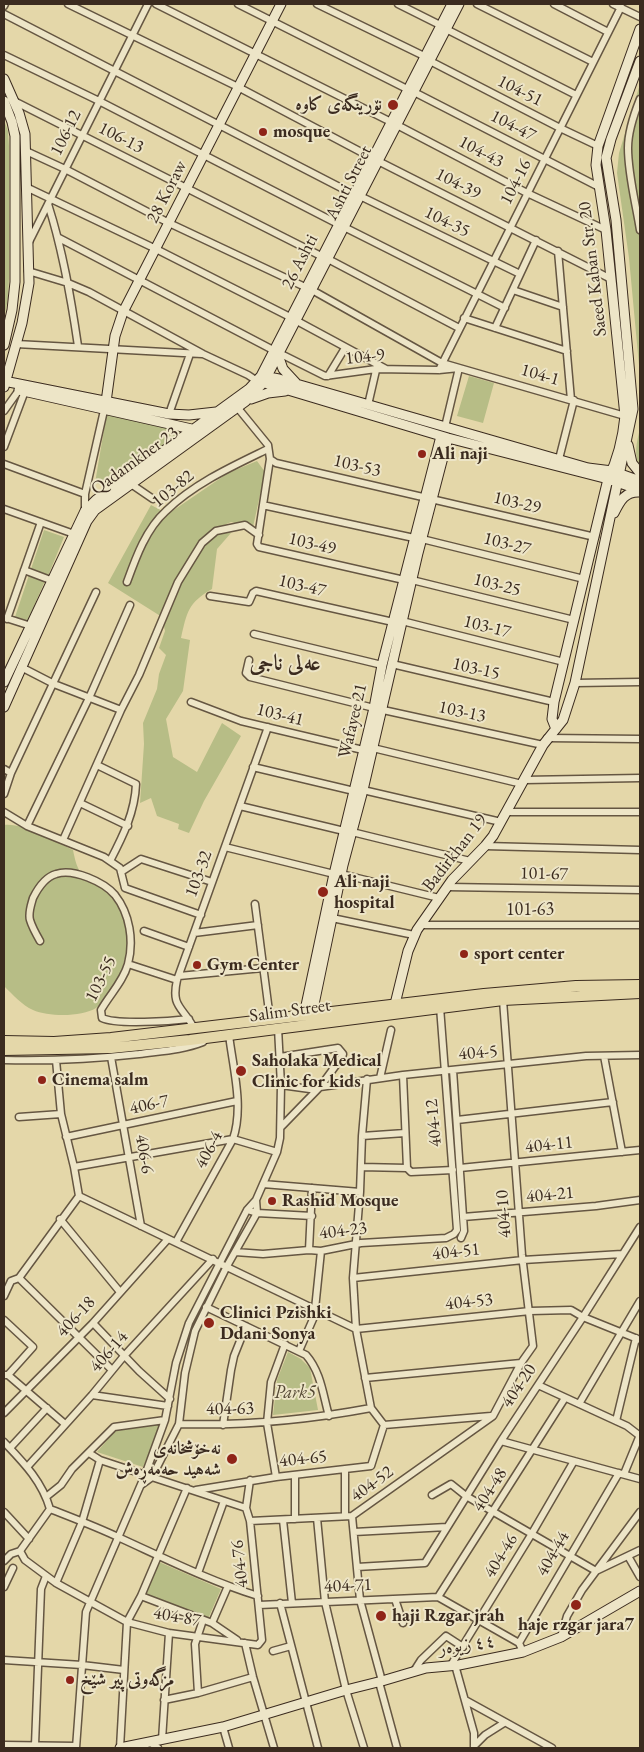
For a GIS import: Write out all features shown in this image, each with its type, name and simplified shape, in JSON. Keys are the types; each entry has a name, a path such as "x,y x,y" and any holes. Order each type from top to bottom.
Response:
{"main road":[{"name":"28 Koraw","path":"105,405 115,336 124,312 281,4"},
{"path":"443,27 452,4"},
{"name":"Ashti Street","path":"277,352 443,27 459,4"},
{"name":"Saeed Kaban Str. 20","path":"625,436 625,416 612,279 596,165 598,146 640,29"},
{"name":"Saeed Kaban Str. 20","path":"614,477 633,408 616,220 606,158 611,139 640,61"},
{"path":"4,79 23,124 26,151 29,283 26,305 5,384"},
{"path":"4,101 14,130 15,148 15,282 12,310 5,333 4,345"},
{"path":"277,352 262,379 368,405 559,459 614,477 640,491"},
{"path":"277,352 283,369 295,388"},
{"name":"Qadamkher 23","path":"4,682 6,669 53,580 85,511 96,500 199,430 238,407 246,401 262,379"},
{"name":"Qadamkher 23","path":"4,707 87,522 95,510 131,484 262,379"},
{"path":"5,384 22,390 169,414 189,416 221,411"},
{"path":"5,384 105,405 199,430"},
{"path":"246,401 268,393 295,388 445,437 579,473 640,481"},
{"path":"588,468 605,464 610,460 625,436"},
{"path":"625,436 632,463 640,474"},
{"name":"Wafayee 21","path":"308,1015 338,874 387,665 445,437"},
{"path":"579,473 603,484 605,497"},
{"path":"556,729 552,719 554,702 605,497 614,477"},
{"name":"Badirkhan 19","path":"395,1004 406,960 420,925 457,873 485,846 545,742 565,715 574,683 608,527 614,477"},
{"path":"608,527 623,498 629,493 640,491"},
{"name":"Wafayee 21","path":"308,1015 332,918 338,874"},
{"name":"Salim Street","path":"4,1041 54,1042 111,1038 192,1023 212,1025 576,986 615,980 640,980"},
{"name":"Salim Street","path":"576,986 640,985"},
{"name":"Salim Street","path":"4,1050 111,1048 197,1039 503,1000 640,993"},
{"name":"Salim Street","path":"581,996 604,1000 640,1000"},
{"path":"192,1023 198,1034 197,1039"},
{"path":"212,1025 210,1031 212,1037"},
{"name":"٤٤ زیوەر","path":"120,1748 157,1744 223,1727 426,1668 523,1652 561,1637 640,1591"}],"street":[{"name":"104-39","path":"68,4 238,87 612,279"},
{"name":"106-12","path":"28,244 148,4"},
{"name":"104-43","path":"156,4 394,123 527,193 606,230"},
{"name":"104-47","path":"238,4 599,187"},
{"name":"104-51","path":"317,4 598,146"},
{"path":"398,4 576,96"},
{"path":"477,4 593,62"},
{"path":"554,4 608,32"},
{"path":"613,4 640,17"},
{"name":"104-16","path":"439,370 445,364 459,328 621,7"},
{"name":"104-35","path":"4,14 357,195 520,274"},
{"path":"4,55 99,101 505,308"},
{"path":"640,99 633,119 628,147 629,165 637,195 640,230"},
{"name":"106-13","path":"14,102 325,258 459,328"},
{"name":"104-1","path":"26,151 309,289 445,364 625,416"},
{"path":"26,188 50,201 156,249 293,319 377,367 368,405"},
{"path":"50,201 68,283 78,346"},
{"name":"104-9","path":"59,238 325,376 377,367 386,369 439,370 459,368"},
{"path":"495,328 536,240"},
{"path":"558,251 572,400 559,459"},
{"path":"28,271 68,283 89,292 203,354 248,375 262,379"},
{"path":"513,290 563,307"},
{"path":"464,318 567,352"},
{"path":"16,344 203,354"},
{"path":"328,376 345,348"},
{"path":"169,414 190,354"},
{"path":"445,427 459,368"},
{"path":"4,410 22,390"},
{"path":"4,447 22,390"},
{"path":"85,511 85,494 105,405"},
{"path":"63,840 121,710 140,675 171,596 202,543 216,531 244,525 259,535 273,461 268,447 238,407"},
{"name":"103-82","path":"127,582 138,553 152,528 165,511 200,484 268,447"},
{"name":"103-53","path":"273,461 429,498"},
{"path":"4,464 85,494"},
{"path":"131,484 153,500"},
{"name":"103-29","path":"429,498 595,537"},
{"name":"103-27","path":"265,506 418,538 584,579"},
{"path":"4,509 74,534"},
{"path":"30,626 6,618 41,522"},
{"name":"103-49","path":"259,535 257,544 259,547 408,580"},
{"path":"24,570 53,580"},
{"name":"103-25","path":"408,580 574,620"},
{"name":"103-47","path":"210,596 249,602 256,591 398,622"},
{"path":"4,794 11,773 96,592"},
{"path":"27,826 89,698 130,605"},
{"name":"103-17","path":"398,622 564,662"},
{"name":"103-15","path":"254,634 554,702"},
{"name":"103-13","path":"249,660 246,673 248,676 378,709 545,742 640,739"},
{"path":"21,667 54,684 121,710"},
{"path":"574,683 640,682"},
{"name":"103-41","path":"191,702 228,717 268,727 523,782 640,778"},
{"name":"103-32","path":"192,1023 176,1002 174,995 178,978 268,727"},
{"path":"97,765 136,784 136,799 128,826 110,861"},
{"path":"253,767 500,822"},
{"path":"4,769 11,773"},
{"path":"80,803 128,826"},
{"path":"240,806 470,861"},
{"path":"4,812 27,826 104,857 120,868 125,888 201,915"},
{"path":"506,812 640,812"},
{"path":"485,846 640,850"},
{"path":"225,847 439,898"},
{"path":"121,872 141,859 212,882"},
{"name":"103-55","path":"40,941 29,920 29,913 36,891 54,874 64,873 94,880 106,887 119,901 130,928 131,943 128,964 100,1014 103,1018 123,1021 192,1023"},
{"name":"101-67","path":"447,887 640,890"},
{"path":"255,904 270,1019"},
{"path":"332,918 414,936"},
{"path":"194,933 258,925"},
{"name":"101-63","path":"420,925 640,925"},
{"path":"144,931 189,947"},
{"path":"128,964 178,978 263,968"},
{"name":"404-10","path":"493,1416 521,1363 533,1346 523,1260 503,1000"},
{"name":"404-12","path":"440,1008 444,1071 457,1169 457,1230 454,1234"},
{"path":"149,1476 165,1420 176,1363 189,1323 216,1260 247,1210 256,1200 277,1152 281,1127 278,1028"},
{"path":"380,1078 391,1030"},
{"name":"406-4","path":"176,1242 233,1139 237,1126 237,1101 229,1035"},
{"path":"4,1060 111,1057 179,1049 212,1037"},
{"path":"280,1056 338,1048 342,1052 342,1057 319,1089 281,1127"},
{"name":"404-5","path":"281,1085 319,1089 403,1074 586,1056 640,1055"},
{"path":"604,1056 622,1152"},
{"name":"406-6","path":"111,1057 141,1226"},
{"path":"4,1296 7,1281 19,1278 60,1219 79,1196 61,1114 56,1060"},
{"path":"453,1070 457,1120 457,1169 464,1231 461,1238"},
{"path":"403,1074 407,1168"},
{"path":"368,1080 362,1136 360,1192 353,1278 356,1329 371,1408 384,1425 493,1416"},
{"name":"406-7","path":"66,1137 237,1101"},
{"path":"457,1120 613,1102"},
{"path":"19,1117 61,1114"},
{"path":"362,1136 405,1133"},
{"path":"74,1167 233,1139 277,1152"},
{"name":"404-11","path":"361,1167 407,1168 411,1172 640,1150"},
{"path":"263,1184 360,1192"},
{"path":"309,1250 312,1188"},
{"path":"79,1196 216,1260 356,1329"},
{"path":"4,1745 76,1747 86,1612 140,1486 149,1476 179,1424 185,1373 195,1331 256,1213 256,1200"},
{"name":"404-21","path":"463,1217 640,1200"},
{"path":"247,1210 256,1213 312,1216"},
{"path":"60,1219 120,1292"},
{"name":"404-20","path":"357,1567 425,1563 501,1441 640,1227"},
{"name":"404-23","path":"235,1252 263,1254 309,1250 321,1251 356,1244 446,1238 454,1234"},
{"name":"406-18","path":"4,1414 93,1323 168,1239"},
{"path":"298,1351 316,1310 321,1251"},
{"name":"404-51","path":"353,1278 523,1260 622,1254"},
{"name":"406-14","path":"28,1466 92,1395 124,1356 216,1260"},
{"path":"19,1278 112,1370"},
{"path":"579,1404 640,1301"},
{"path":"206,1307 306,1355 315,1368 328,1416"},
{"name":"404-53","path":"356,1329 530,1311 571,1310 583,1317 638,1339"},
{"path":"4,1320 33,1347 6,1375 65,1424"},
{"path":"93,1323 124,1356 170,1399"},
{"path":"223,1425 234,1356 246,1326"},
{"path":"616,1421 638,1339"},
{"path":"276,1477 267,1423 271,1382 285,1344"},
{"path":"365,1378 521,1363"},
{"path":"538,1385 627,1426 640,1435"},
{"path":"92,1395 168,1406"},
{"name":"404-48","path":"438,1597 565,1398"},
{"path":"10,1448 47,1408"},
{"name":"404-63","path":"179,1424 267,1423 328,1416 371,1408"},
{"name":"404-52","path":"250,1521 352,1516 493,1416"},
{"path":"46,1497 61,1485 72,1469 114,1426 165,1420"},
{"name":"404-65","path":"196,1490 250,1480 371,1466 384,1425"},
{"name":"404-44","path":"519,1643 569,1555 622,1473 640,1435"},
{"path":"501,1441 640,1478"},
{"path":"4,1442 28,1466 46,1497 50,1509 119,1538 158,1557 228,1586 258,1596"},
{"path":"88,1454 100,1460 246,1508"},
{"path":"56,1583 82,1522 100,1460"},
{"name":"404-46","path":"453,1665 532,1535 574,1461"},
{"path":"344,1516 345,1469"},
{"path":"294,1519 295,1475"},
{"name":"404-76","path":"250,1480 246,1508 250,1521 259,1605 262,1640 260,1644"},
{"path":"432,1495 451,1484 466,1496 596,1571"},
{"path":"120,1748 127,1622 141,1596 187,1488"},
{"path":"198,1573 224,1501"},
{"path":"4,1561 11,1554 20,1551 50,1509"},
{"path":"4,1512 29,1539"},
{"path":"561,1637 567,1616 596,1571 640,1512"},
{"path":"352,1516 360,1600 397,1748"},
{"path":"317,1518 325,1602 346,1690 364,1748"},
{"path":"283,1520 292,1603"},
{"path":"354,1532 447,1527"},
{"path":"596,1571 640,1550"},
{"name":"404-87","path":"20,1551 25,1560 56,1583 127,1622 169,1633 256,1646 260,1644"},
{"path":"628,1556 640,1577"},
{"path":"4,1587 13,1568"},
{"path":"35,1745 41,1589 46,1576"},
{"path":"212,1623 228,1586"},
{"path":"141,1596 212,1623 242,1643 274,1748"},
{"path":"438,1597 519,1643 523,1652"},
{"name":"404-71","path":"259,1605 438,1597"},
{"path":"395,1599 403,1623"},
{"path":"280,1603 318,1748"},
{"path":"198,1693 195,1644 196,1636 203,1620"},
{"path":"157,1744 164,1700 169,1633"},
{"path":"414,1671 421,1660 446,1636 463,1647"},
{"path":"273,1651 291,1646"},
{"path":"4,1660 124,1670"},
{"path":"453,1665 474,1733 474,1747"},
{"path":"164,1700 198,1693 252,1677"},
{"path":"464,1700 552,1748"},
{"path":"474,1747 485,1735 504,1723"},
{"path":"223,1727 229,1748"}],"green space":[{"path":"640,84 640,376 629,258 617,173 619,153"},
{"path":"4,120 8,131 9,146 9,278 4,319"},
{"path":"469,376 494,383 483,423 457,416"},
{"path":"107,412 182,431 106,486 95,483"},
{"path":"640,428 640,467 636,453"},
{"path":"257,461 265,472 253,527 231,522 213,530 231,533 217,549 212,589 193,604 187,615 181,638 190,640 183,691 166,719 173,757 197,772 222,723 241,736 204,801 189,833 178,829 179,824 157,816 151,798 140,803 144,744 143,723 157,689 159,674 166,655 159,648 165,631 162,617 108,583 151,505 168,514 228,473"},
{"path":"44,530 64,537 48,576 31,569"},
{"path":"29,575 45,581 27,622 15,617"},
{"path":"4,825 12,825 30,830 73,850 78,868 84,878 103,889 121,912 127,933 124,963 110,994 96,1008 90,1011 65,1015 48,1014 33,1010 18,1000 4,986"},
{"name":"Park5","path":"288,1352 301,1359 310,1368 318,1410 273,1415 277,1380"},
{"path":"158,1422 158,1432 143,1467 97,1452 116,1430"},
{"path":"159,1562 221,1589 208,1619 145,1594"}],"place":[{"name":"نۆرینگەی کاوە","path":"393,105"},
{"name":"mosque","path":"263,132"},
{"name":"Ali naji","path":"422,454"},
{"name":"Ali naji hospital","path":"323,892"},
{"name":"sport center","path":"464,954"},
{"name":"Gym Center","path":"197,965"},
{"name":"Saholaka Medical Clinic for kids","path":"241,1071"},
{"name":"Cinema salm","path":"42,1080"},
{"name":"Rashid Mosque","path":"272,1201"},
{"name":"Clinici Pzishki Ddani Sonya","path":"209,1323"},
{"name":"نەخۆشخانەی شەهید حەمەڕەش","path":"232,1459"},
{"name":"haje rzgar jara7","path":"576,1605"},
{"name":"haji Rzgar jrah","path":"381,1616"},
{"name":"مزگەوتی پیر شێخ","path":"70,1680"}],"district":[{"name":"عەلی ناجی","path":"285,664"}]}
